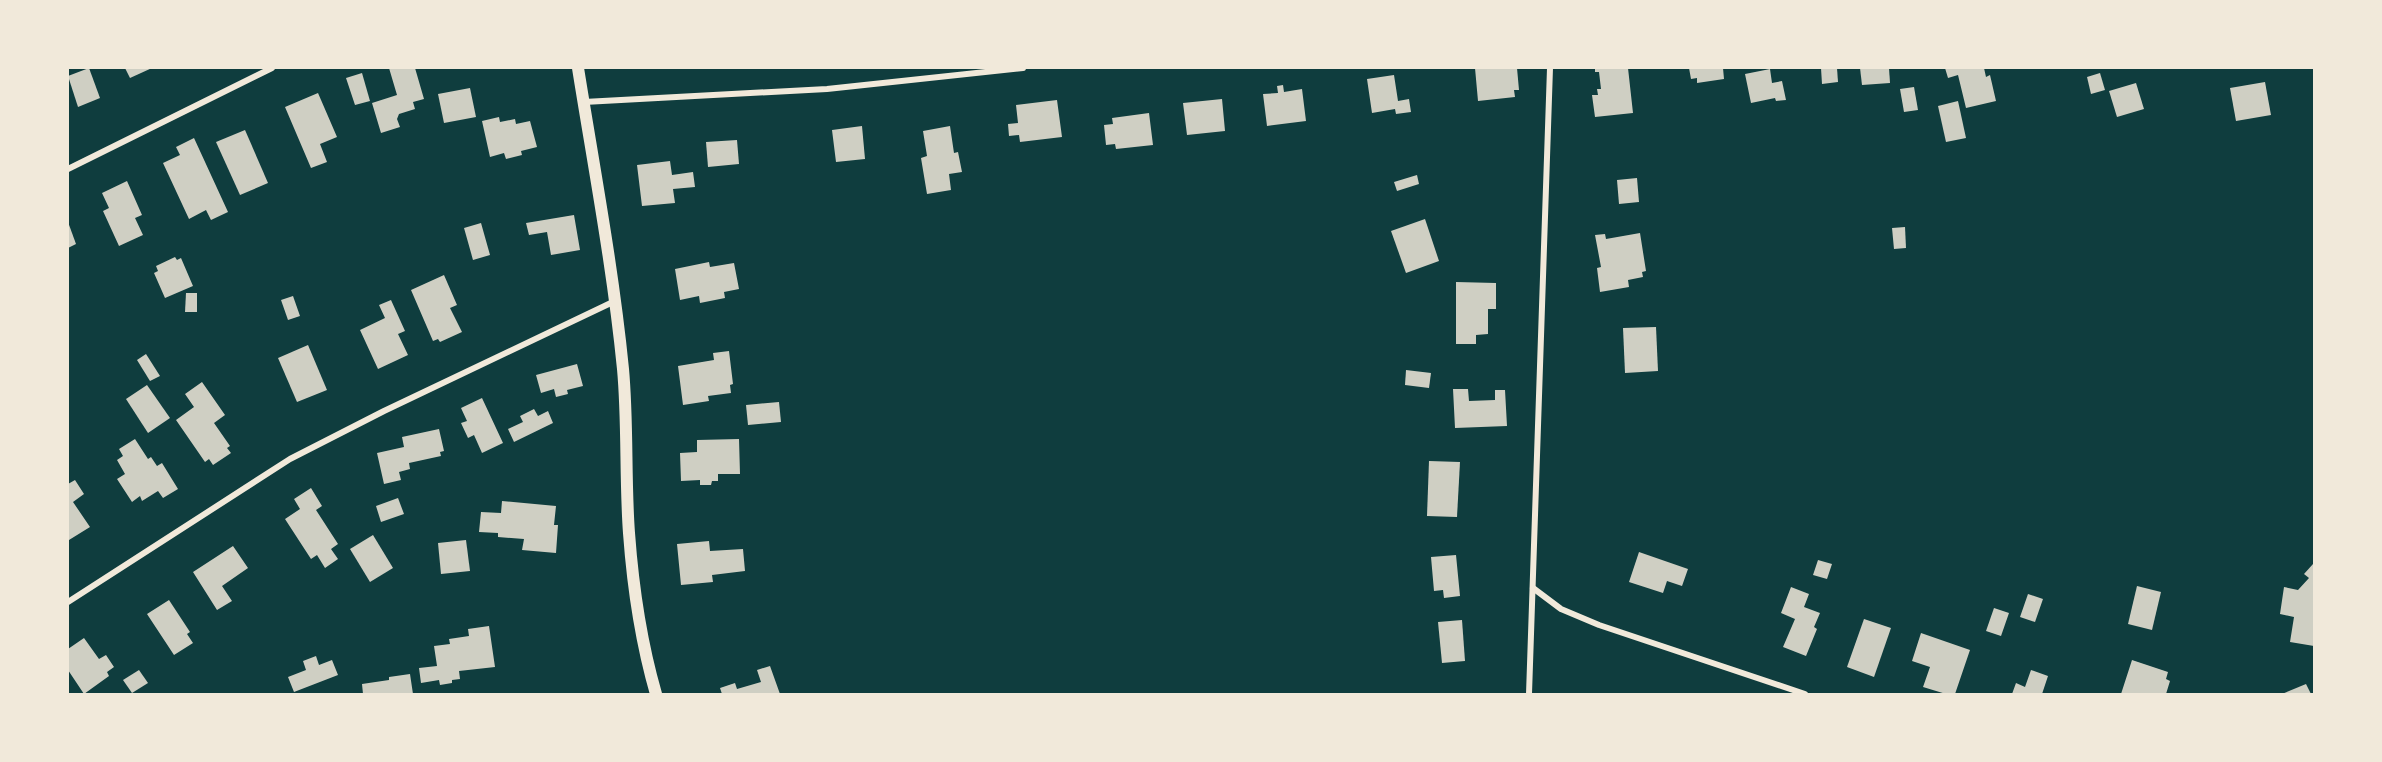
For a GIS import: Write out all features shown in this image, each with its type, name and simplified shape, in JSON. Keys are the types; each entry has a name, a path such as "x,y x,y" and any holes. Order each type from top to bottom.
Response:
{"main road":[{"path":"578,68 602,202 623,371 629,532 634,585 645,656 656,694"}],"street":[{"path":"68,169 272,68"},
{"path":"583,102 827,89 1023,68"},
{"path":"1529,694 1550,68"},
{"path":"68,602 290,459 384,411 615,301"},
{"path":"1533,588 1561,609 1599,625 1805,694"}],"building":[{"path":"89,68 100,98 78,107 68,76"},
{"path":"125,68 152,68 130,78"},
{"path":"389,68 415,68 424,99 413,102 415,109 399,114 397,119 400,127 381,133 372,103 397,95"},
{"path":"1475,68 1517,68 1519,90 1514,90 1515,97 1478,101"},
{"path":"1595,68 1628,68 1633,113 1595,117 1592,95 1598,95 1597,89 1601,89 1599,72 1595,72"},
{"path":"1689,68 1723,68 1724,79 1697,83 1697,78 1691,79"},
{"path":"1821,68 1837,68 1838,82 1822,84"},
{"path":"1860,68 1889,68 1890,83 1862,85"},
{"path":"1945,68 1984,68 1986,77 1990,75 1996,101 1966,108 1958,75 1948,78"},
{"path":"1770,69 1772,83 1782,81 1786,100 1776,101 1775,98 1751,103 1745,74"},
{"path":"362,73 370,101 355,105 346,78"},
{"path":"2100,73 2105,90 2091,94 2087,77"},
{"path":"1394,75 1398,101 1409,99 1411,112 1396,114 1395,109 1372,113 1367,79"},
{"path":"2265,82 2271,115 2236,121 2230,88"},
{"path":"2136,83 2144,109 2117,117 2109,91"},
{"path":"1283,85 1284,92 1302,89 1306,121 1267,126 1263,94 1278,93 1277,86"},
{"path":"1914,87 1918,110 1904,112 1900,89"},
{"path":"470,88 476,117 444,123 438,94"},
{"path":"318,93 337,137 320,144 327,162 311,168 285,107"},
{"path":"1222,99 1225,131 1187,135 1183,103"},
{"path":"1057,100 1062,137 1020,142 1019,135 1009,136 1008,124 1018,123 1016,105"},
{"path":"1958,101 1966,138 1946,142 1938,106"},
{"path":"1149,113 1153,145 1116,149 1115,144 1106,145 1104,125 1113,124 1112,118"},
{"path":"499,117 500,122 515,119 516,124 530,121 537,147 521,151 522,155 506,159 504,153 490,157 482,121"},
{"path":"862,126 865,159 836,162 832,130"},
{"path":"950,126 954,153 958,152 962,172 949,174 951,190 927,194 921,158 927,156 923,131"},
{"path":"245,130 268,183 240,195 216,142"},
{"path":"194,138 228,212 211,220 206,210 189,219 163,163 180,155 176,147"},
{"path":"737,140 739,164 708,167 706,142"},
{"path":"670,161 672,175 693,172 695,187 673,189 675,203 642,206 637,165"},
{"path":"1417,175 1419,184 1397,191 1394,182"},
{"path":"1637,178 1639,202 1619,204 1617,180"},
{"path":"127,181 142,215 135,218 143,235 119,246 103,211 109,208 102,193"},
{"path":"574,215 580,250 551,255 547,232 529,235 526,223"},
{"path":"1425,219 1439,261 1406,273 1391,231"},
{"path":"68,222 76,244 68,248"},
{"path":"481,223 490,255 473,260 464,228"},
{"path":"1905,227 1906,248 1894,249 1892,228"},
{"path":"1640,233 1646,271 1642,272 1643,277 1628,280 1629,287 1600,292 1597,268 1601,267 1595,235 1605,234 1606,239"},
{"path":"175,257 177,260 181,258 193,286 165,298 154,273 158,271 156,266"},
{"path":"709,262 710,267 734,263 739,289 724,292 725,298 700,303 699,296 680,300 675,269"},
{"path":"444,275 457,305 450,308 462,332 440,342 438,339 433,341 411,290"},
{"path":"1456,282 1496,283 1496,309 1488,309 1488,334 1476,335 1476,344 1456,344"},
{"path":"186,293 197,293 197,312 185,312"},
{"path":"293,296 300,316 288,320 281,300"},
{"path":"391,300 405,331 398,334 408,355 378,369 360,330 385,318 379,305"},
{"path":"1656,327 1658,371 1625,373 1623,328"},
{"path":"308,345 327,390 297,402 278,358"},
{"path":"729,351 733,384 730,385 731,393 708,396 709,401 683,405 678,366 714,360 713,353"},
{"path":"146,354 160,376 150,381 137,360"},
{"path":"577,364 583,386 567,390 568,394 556,397 554,389 541,393 536,375"},
{"path":"1406,370 1431,373 1429,388 1405,385"},
{"path":"202,382 225,415 214,423 230,446 227,448 231,453 213,465 209,459 205,462 176,420 194,407 185,394"},
{"path":"147,385 170,418 148,433 126,399"},
{"path":"1453,389 1468,389 1469,401 1495,400 1495,390 1505,390 1507,426 1455,428"},
{"path":"482,398 503,443 482,453 474,435 468,438 461,423 467,421 461,408"},
{"path":"779,402 781,422 748,425 746,405"},
{"path":"534,409 538,416 548,411 553,423 514,442 508,429 523,422 520,416"},
{"path":"439,429 444,451 440,452 441,456 409,463 410,469 399,472 401,480 384,484 377,453 404,447 402,437"},
{"path":"135,439 148,459 151,457 157,466 162,463 178,489 163,498 158,491 142,501 140,496 132,502 117,479 125,474 117,460 123,456 119,449"},
{"path":"739,439 740,474 718,474 718,481 712,481 711,485 700,485 700,480 681,481 680,453 697,452 697,440"},
{"path":"1429,461 1460,462 1457,517 1427,516"},
{"path":"75,480 84,494 73,502 90,527 69,540 68,484"},
{"path":"311,488 322,506 316,510 338,544 331,549 338,559 325,568 317,555 311,559 285,519 300,509 294,499"},
{"path":"398,498 404,514 381,522 376,506"},
{"path":"502,501 556,506 554,525 558,525 556,553 522,550 524,539 498,537 498,533 479,532 481,512 501,513"},
{"path":"373,535 393,568 370,582 350,549"},
{"path":"466,540 470,571 441,574 438,543"},
{"path":"709,541 710,551 743,549 745,571 712,575 713,582 681,585 677,544"},
{"path":"233,546 248,568 222,586 232,601 217,610 193,572"},
{"path":"1639,552 1688,569 1682,586 1667,581 1663,593 1629,582"},
{"path":"1456,555 1460,596 1444,598 1443,590 1434,591 1431,557"},
{"path":"1818,560 1832,564 1827,579 1813,575"},
{"path":"2313,564 2314,646 2290,642 2294,617 2280,614 2284,587 2298,590 2309,578 2304,574"},
{"path":"2137,586 2161,592 2152,630 2128,624"},
{"path":"1791,587 1809,594 1804,607 1820,613 1814,627 1817,629 1806,656 1783,647 1795,619 1781,613"},
{"path":"2028,594 2043,599 2035,622 2020,617"},
{"path":"169,600 190,632 187,634 193,643 174,655 147,614"},
{"path":"1994,608 2009,613 2001,636 1986,631"},
{"path":"1864,619 1891,628 1874,677 1847,667"},
{"path":"1462,620 1465,661 1442,663 1438,622"},
{"path":"489,626 495,667 459,671 460,679 452,680 452,683 440,685 439,680 421,683 419,668 437,666 434,646 450,644 449,639 469,636 468,629"},
{"path":"1921,633 1970,650 1955,694 1946,694 1923,687 1930,667 1912,661"},
{"path":"84,638 99,659 106,655 114,667 107,672 109,676 84,694 68,670 68,649"},
{"path":"316,656 319,665 332,660 338,675 294,692 288,677 306,670 303,661"},
{"path":"2132,660 2168,672 2166,679 2170,681 2166,694 2121,694"},
{"path":"770,666 780,694 722,694 720,688 735,683 737,689 761,682 757,670"},
{"path":"139,670 148,683 132,693 123,680"},
{"path":"2031,670 2048,676 2042,694 2012,694 2016,683 2025,687"},
{"path":"410,674 413,694 363,694 362,684"},
{"path":"2306,684 2311,694 2282,694"}]}
